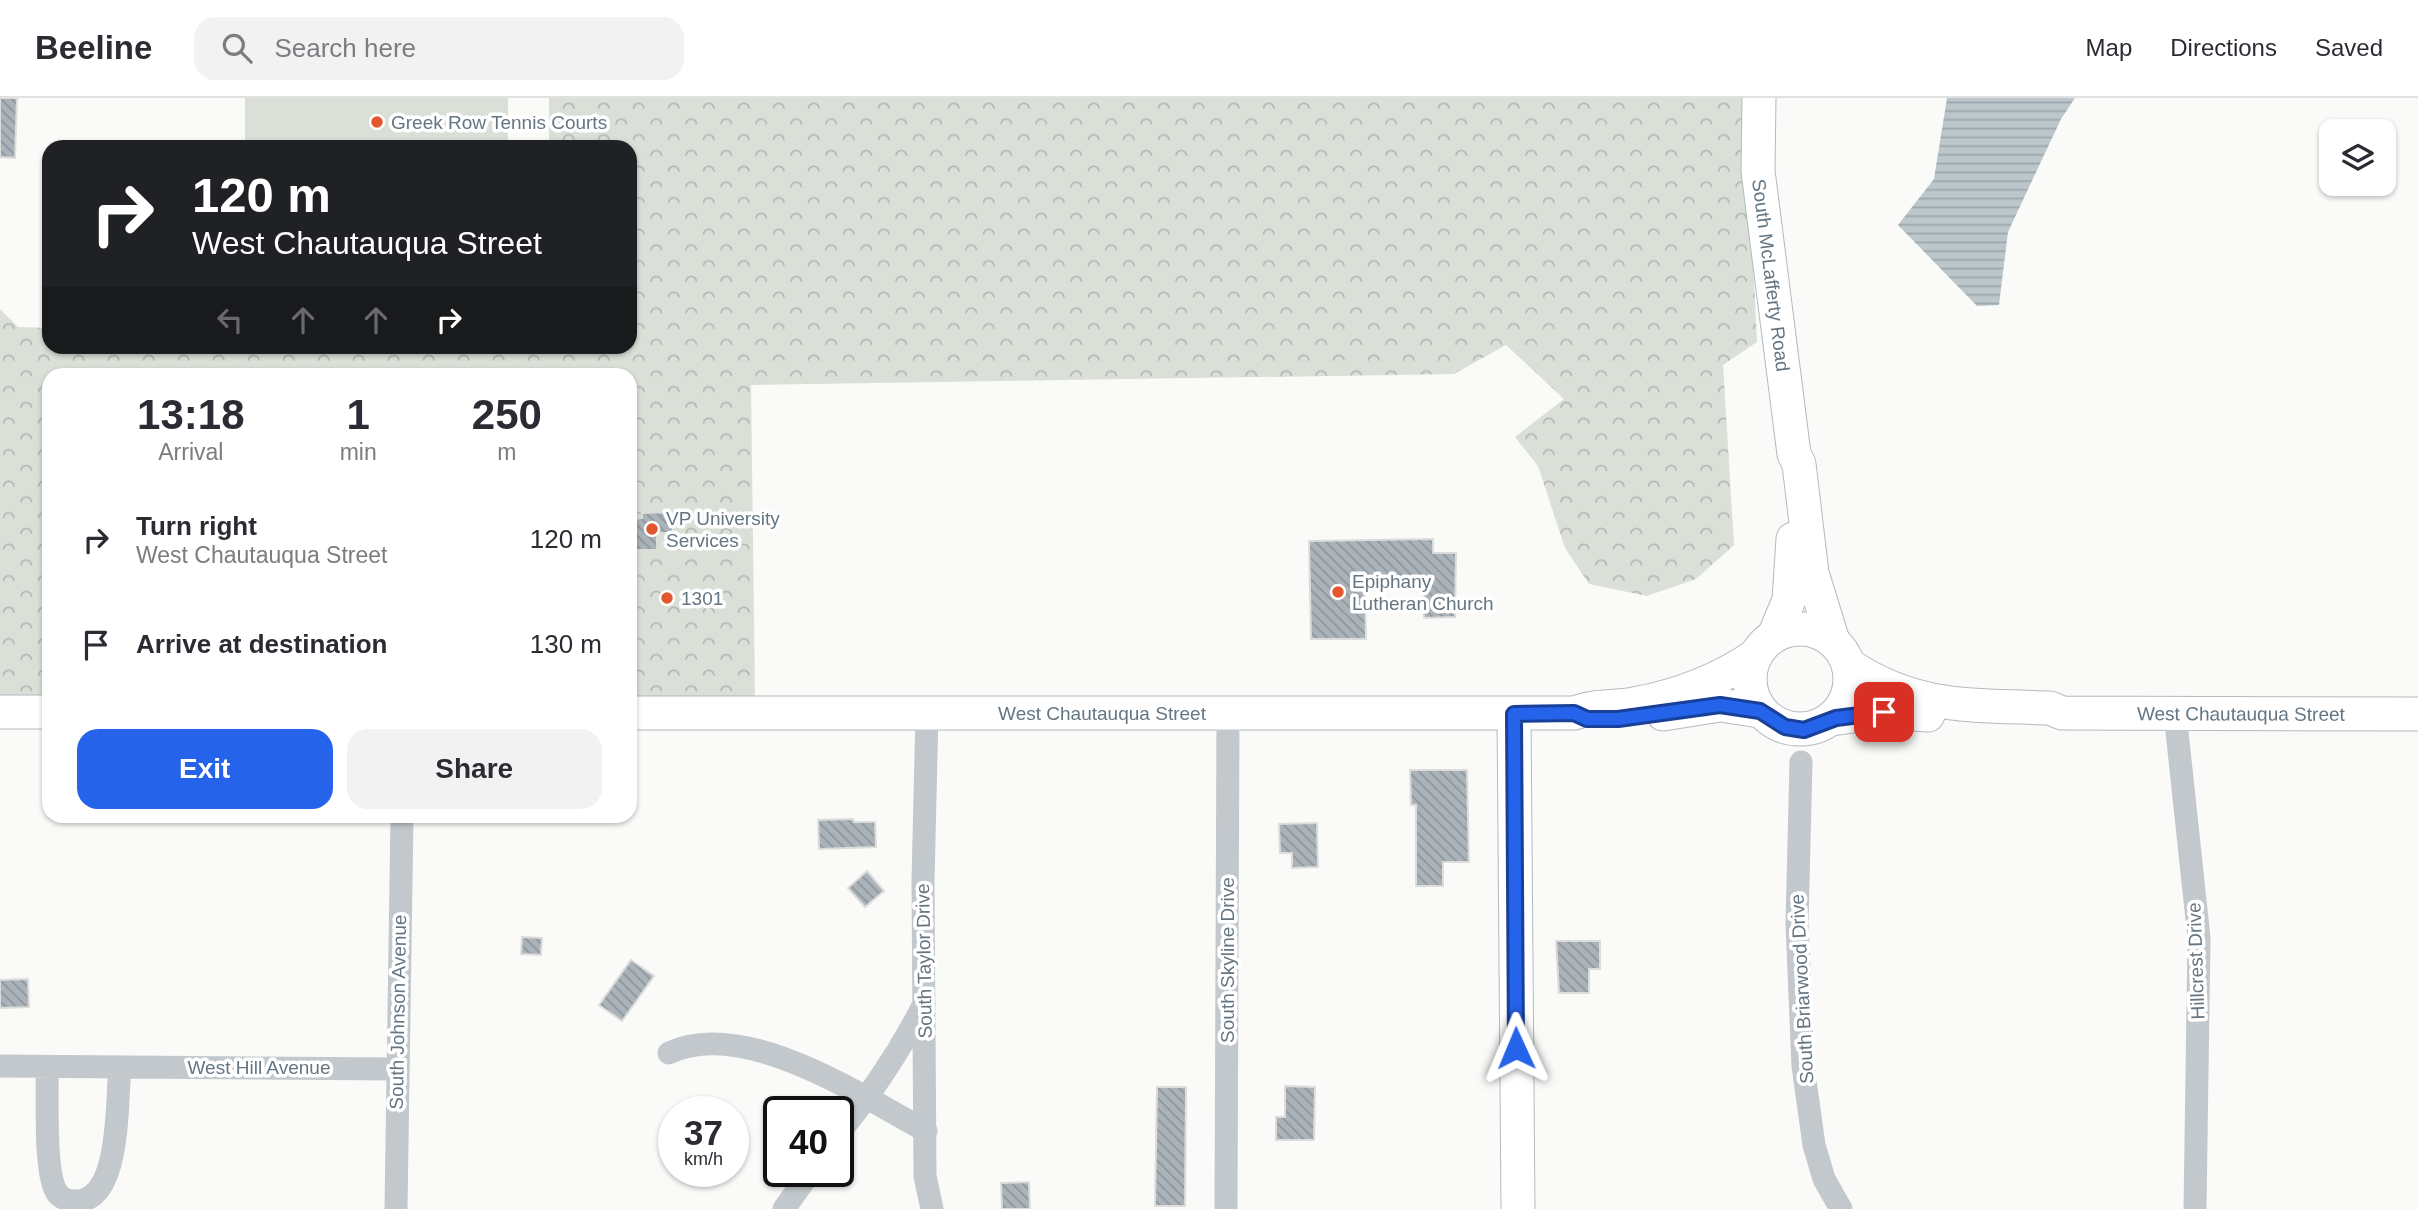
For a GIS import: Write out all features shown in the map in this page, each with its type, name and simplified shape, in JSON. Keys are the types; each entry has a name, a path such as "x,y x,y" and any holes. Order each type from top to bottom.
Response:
{"street":[{"name":"South McLafferty Road","path":"1759,98 1758,171 1794,454 1799,464 1812,573 1841,653"},
{"name":"South McLafferty Road","path":"1765,645 1786,614 1791,588 1790,466 1794,454"},
{"name":"West Chautauqua Street","path":"637,713 1574,713 1673,695 1710,681 1789,629 1803,629 1818,632 1879,684 1912,697 1962,704 2050,708 2062,713 2418,714"},
{"path":"1760,711 1749,680 1765,645"},
{"path":"1832,719 1848,695 1841,653"},
{"name":"West Chautauqua Street","path":"1574,713 1587,719 1618,719 1720,705 1760,711 1776,723 1794,730 1814,728 1832,719 1884,712 1997,719 2050,718 2062,713"},
{"path":"0,712 42,712"},
{"name":"South Skyline Drive","path":"1226,1209 1228,712"},
{"name":"South Taylor Drive","path":"927,713 923,873 925,1176 932,1209"},
{"name":"Hillcrest Drive","path":"2175,713 2199,938 2195,1209"},
{"path":"1514,714 1518,1209"},
{"name":"South Briarwood Drive","path":"1801,762 1797,924 1803,1066 1814,1145 1824,1179 1841,1209"},
{"name":"South Johnson Avenue","path":"396,1209 402,823"},
{"path":"854,1115 901,1048 925,1001"},
{"path":"670,1053 687,1045 737,1045 782,1058 926,1131"},
{"name":"West Hill Avenue","path":"0,1066 398,1069"},
{"path":"47,1068 50,1172 56,1193 67,1201 83,1202 99,1192 111,1165 120,1068"},
{"path":"784,1209 800,1187"}],"green space":[{"name":"Greek Row Tennis Courts","path":"245,98 508,98 508,140 245,140"},
{"path":"549,98 1745,98 1757,342 1723,365 1734,545 1696,579 1647,596 1589,584 1565,548 1538,466 1515,437 1564,399 1506,345 1454,374 751,385 755,700 637,699 637,368 42,368 42,697 0,697 0,309 18,327 42,328 42,354 637,354 637,140 549,140"}],"shaded area":[{"path":"1947,98 2075,98 2061,119 2008,232 1999,305 1977,306 1898,225 1934,179"}],"building":[{"path":"0,98 17,98 15,158 0,157"},
{"name":"VP University Services","path":"673,512 673,533 657,533 657,550 637,550 637,518 642,518 642,513"},
{"name":"Epiphany Lutheran Church","path":"1433,539 1433,553 1456,553 1455,617 1424,618 1423,584 1365,585 1366,639 1311,639 1309,541"},
{"path":"1410,770 1467,770 1469,862 1443,862 1443,886 1416,886 1416,805 1411,805"},
{"path":"853,819 854,822 875,822 876,847 819,849 818,820"},
{"path":"1317,823 1318,867 1292,868 1292,853 1280,853 1279,824"},
{"path":"867,871 884,891 865,907 848,888"},
{"path":"522,937 542,938 541,955 521,954"},
{"path":"1556,941 1600,941 1600,969 1589,969 1589,993 1559,993"},
{"path":"631,960 654,976 622,1021 599,1005"},
{"path":"28,979 29,1007 0,1008 0,980"},
{"path":"1285,1086 1315,1087 1314,1140 1276,1140 1276,1117 1285,1117"},
{"path":"1157,1087 1186,1087 1185,1206 1155,1206"},
{"path":"1029,1182 1030,1209 1002,1209 1001,1183"}],"place":[{"name":"Greek Row Tennis Courts","path":"377,122"},
{"name":"VP University Services","path":"652,529"},
{"name":"Epiphany Lutheran Church","path":"1338,592"},
{"name":"1301","path":"667,598"}],"route":[{"path":"1516,1048 1514,714 1574,713 1587,719 1618,719 1720,705 1741,706 1760,711 1785,727 1804,730 1836,718 1884,712"}]}
